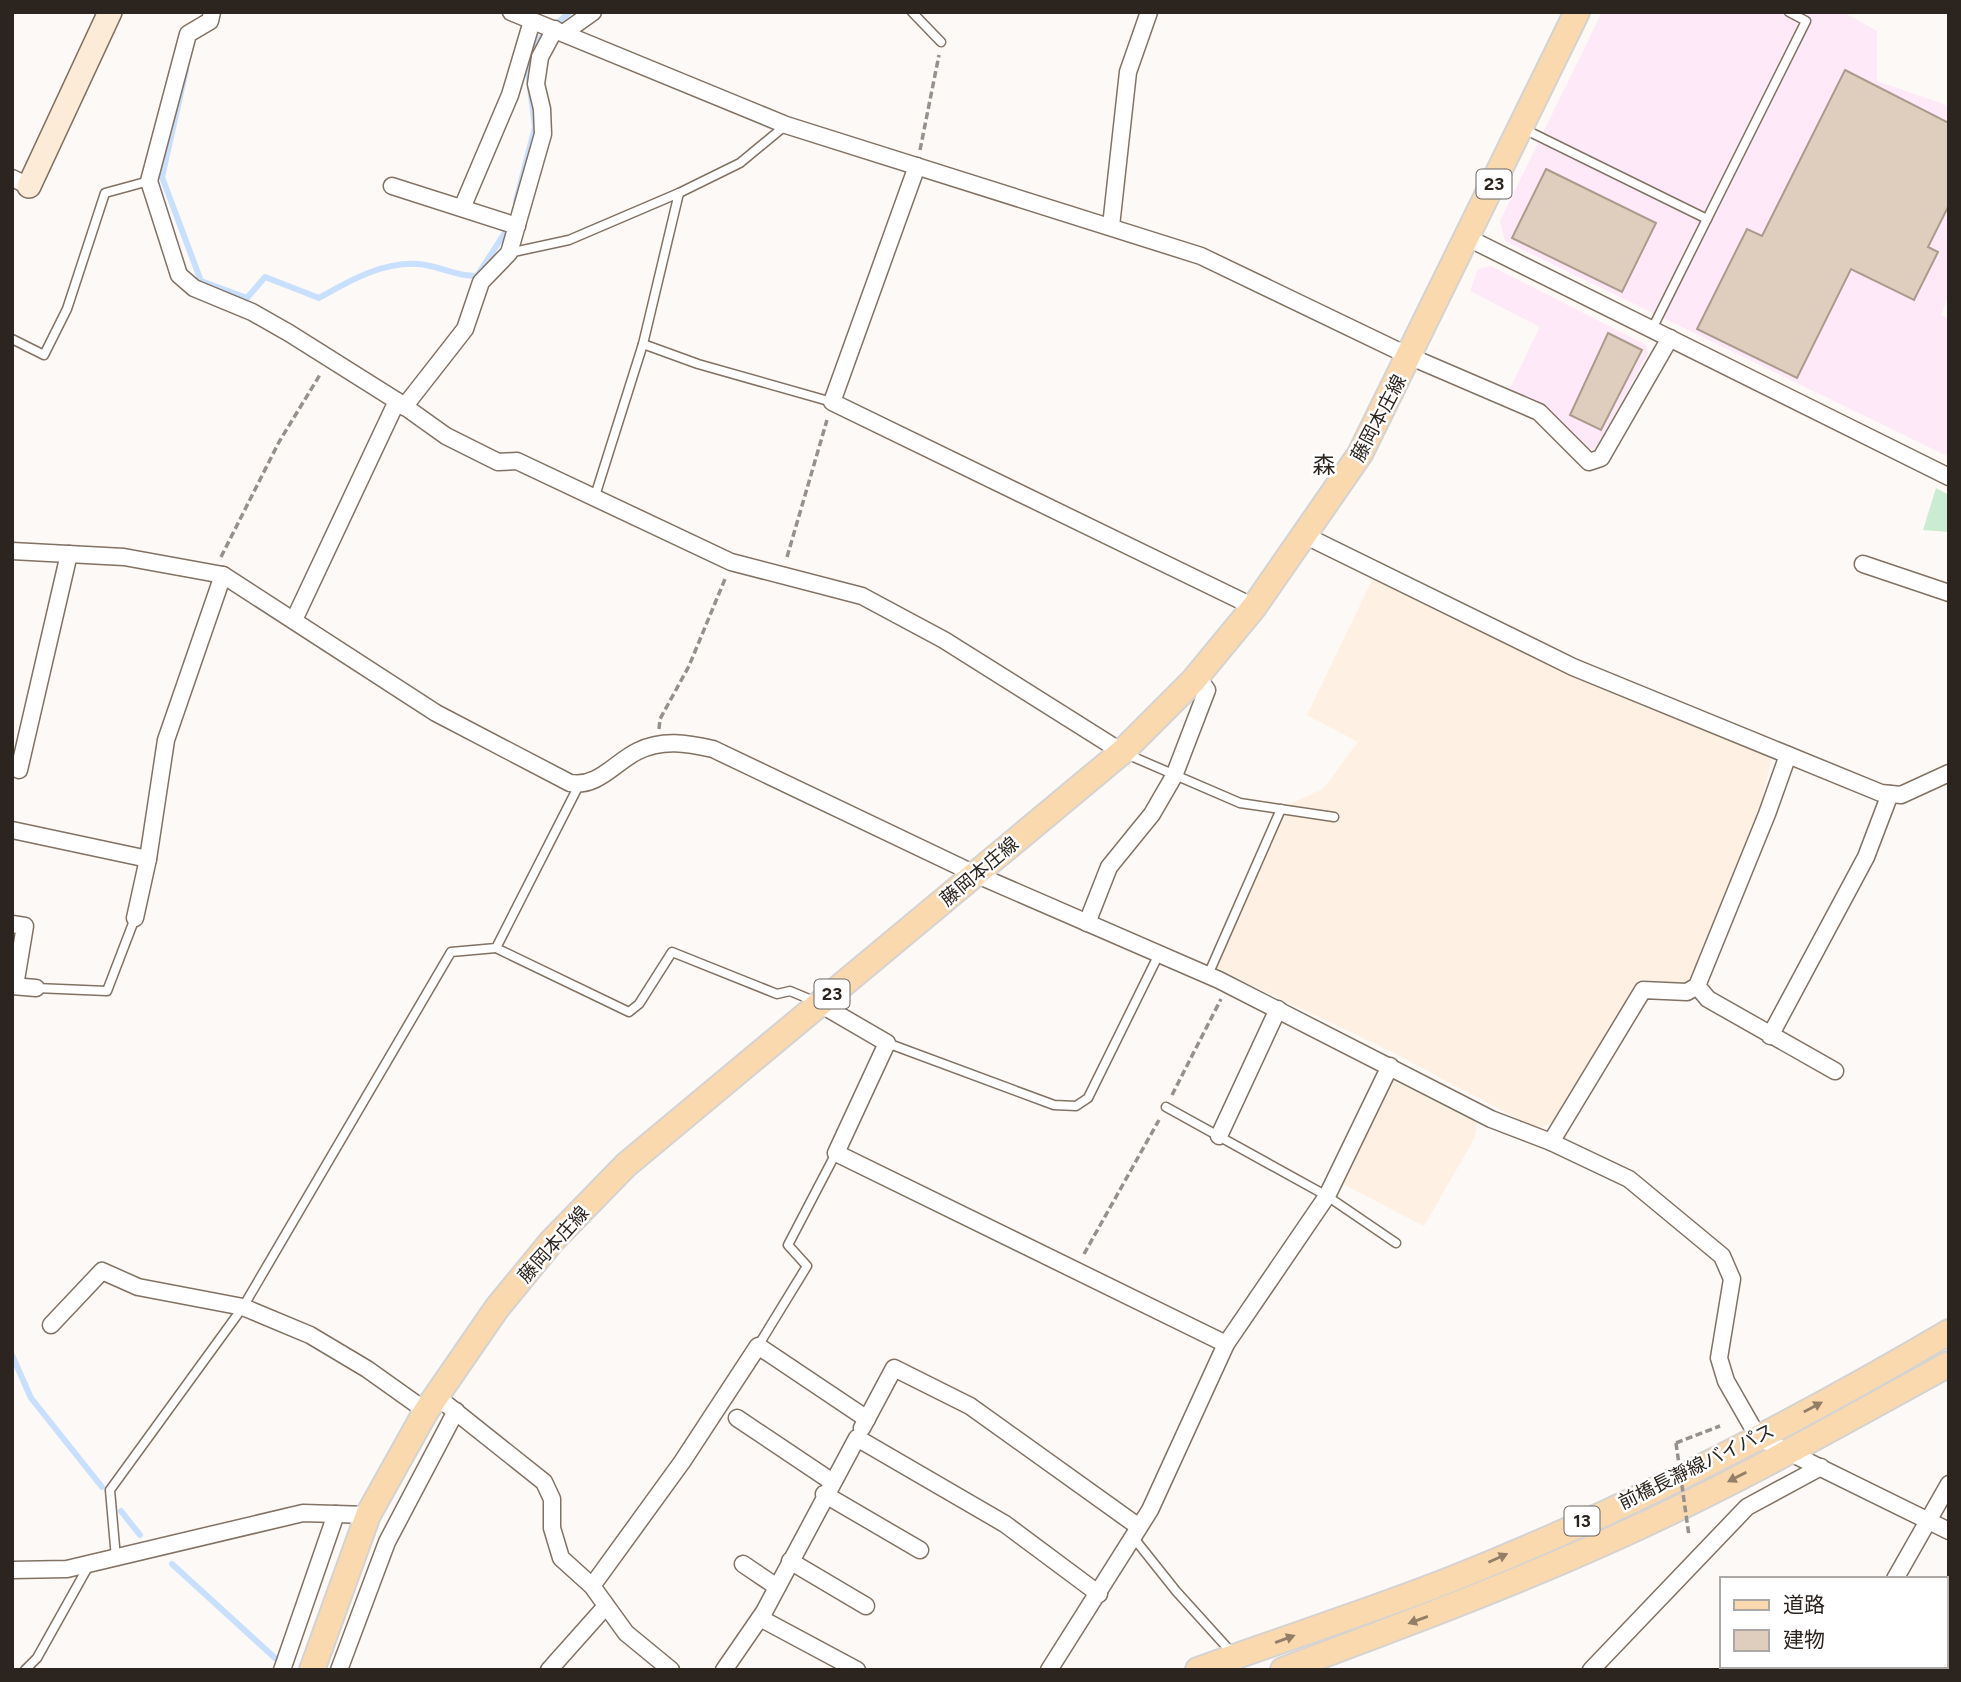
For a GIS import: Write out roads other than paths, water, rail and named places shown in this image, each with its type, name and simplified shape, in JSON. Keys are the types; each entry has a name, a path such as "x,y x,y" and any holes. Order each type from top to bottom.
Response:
{"main road":[{"name":"藤岡本庄線","path":"312,1670 368,1515 431,1404 497,1308 552,1241 626,1165 1122,752 1197,676 1254,607 1360,454 1577,12"},
{"name":"前橋長瀞線バイパス","path":"1198,1670 1447,1581 1608,1510 1758,1437 1949,1332"},
{"name":"前橋長瀞線バイパス","path":"1283,1670 1472,1600 1620,1536 1790,1451 1949,1364"}],"street":[{"path":"21,182 110,12"},
{"path":"212,12 210,21 188,34 149,181 179,275 194,288 252,312 401,404 446,436 498,462 517,461 731,562 862,596 944,640 1122,752"},
{"path":"511,12 786,125 1201,256 1410,356 1539,412 1589,462 1601,458 1670,338"},
{"path":"294,620 401,404 465,329 481,282 509,253 543,134 542,109 536,84 540,57 560,31 593,12"},
{"path":"1111,226 1128,72 1149,12"},
{"path":"462,208 510,95 532,21"},
{"path":"916,166 832,402 1254,607"},
{"path":"392,186 517,226"},
{"path":"1468,238 1949,477"},
{"path":"1304,535 1573,667 1890,794 1901,795 1949,773"},
{"path":"12,551 124,557 218,573 436,713 544,771 579,785 592,782 638,751 656,745 683,742 713,749 975,874 1208,975 1491,1119 1550,1142 1629,1179 1722,1256 1732,1279 1719,1358 1726,1381 1758,1437 1949,1531"},
{"path":"19,770 69,554"},
{"path":"1863,564 1949,593"},
{"path":"135,918 148,859 166,740 218,573"},
{"path":"1087,923 1109,867 1152,814 1174,776 1207,690 1197,676"},
{"path":"1550,1142 1643,990 1687,992 1697,986 1788,755"},
{"path":"1770,1037 1866,857 1890,794"},
{"path":"12,830 148,859"},
{"path":"12,924 26,926 14,986 36,988"},
{"path":"1697,986 1708,999 1770,1037 1835,1071"},
{"path":"820,1004 887,1043 836,1153 1226,1344"},
{"path":"1219,1136 1278,1009"},
{"path":"1049,1670 1136,1532 1226,1344 1327,1196 1390,1066"},
{"path":"51,1325 102,1271 138,1287 243,1307 310,1335 431,1404 456,1411 544,1482 552,1499 552,1528 561,1558 592,1586 626,1633 671,1670"},
{"path":"592,1586 682,1462 758,1346 867,1419"},
{"path":"724,1670 760,1618 894,1368 970,1406 1136,1532"},
{"path":"339,1670 387,1542 456,1411"},
{"path":"737,1418 828,1487 920,1550"},
{"path":"857,1438 1005,1524 1099,1594"},
{"path":"1591,1670 1747,1507 1821,1467"},
{"path":"1896,1577 1949,1484"},
{"path":"12,1570 67,1569 303,1513 368,1515"},
{"path":"282,1670 336,1514"},
{"path":"790,1561 866,1606"},
{"path":"743,1564 776,1587"},
{"path":"549,1670 606,1606"},
{"path":"760,1618 857,1670"}],"lane":[{"path":"912,12 941,42"},
{"path":"1652,329 1806,21 1794,14"},
{"path":"509,253 569,240 679,193 740,163 763,148 786,125"},
{"path":"1521,127 1707,219"},
{"path":"12,339 44,355 67,309 105,193 149,181"},
{"path":"595,496 643,344 679,193"},
{"path":"643,344 832,402"},
{"path":"1122,752 1240,803 1334,817"},
{"path":"496,948 579,785"},
{"path":"1208,975 1281,809"},
{"path":"36,988 107,991 135,918"},
{"path":"116,1558 110,1490 243,1307 451,953 496,948 629,1012 639,1004 672,952 777,994 790,991 820,1004"},
{"path":"887,1043 1054,1105 1076,1106 1088,1098 1159,954"},
{"path":"1166,1107 1327,1196 1396,1243"},
{"path":"758,1346 807,1266 788,1245 836,1153"},
{"path":"1136,1532 1177,1591 1235,1656"},
{"path":"25,1670 37,1658 90,1564"}],"waterway":[{"path":"516,201 535,127 528,72 540,38 570,12"},
{"path":"186,70 162,177 201,281 247,298 265,277 319,298 378,269 404,264 425,265 462,275 477,276 510,225"},
{"path":"12,1355 31,1398 102,1487"},
{"path":"121,1511 140,1535"},
{"path":"172,1564 275,1658"}],"district":[{"name":"森","path":"1324,465"}]}
